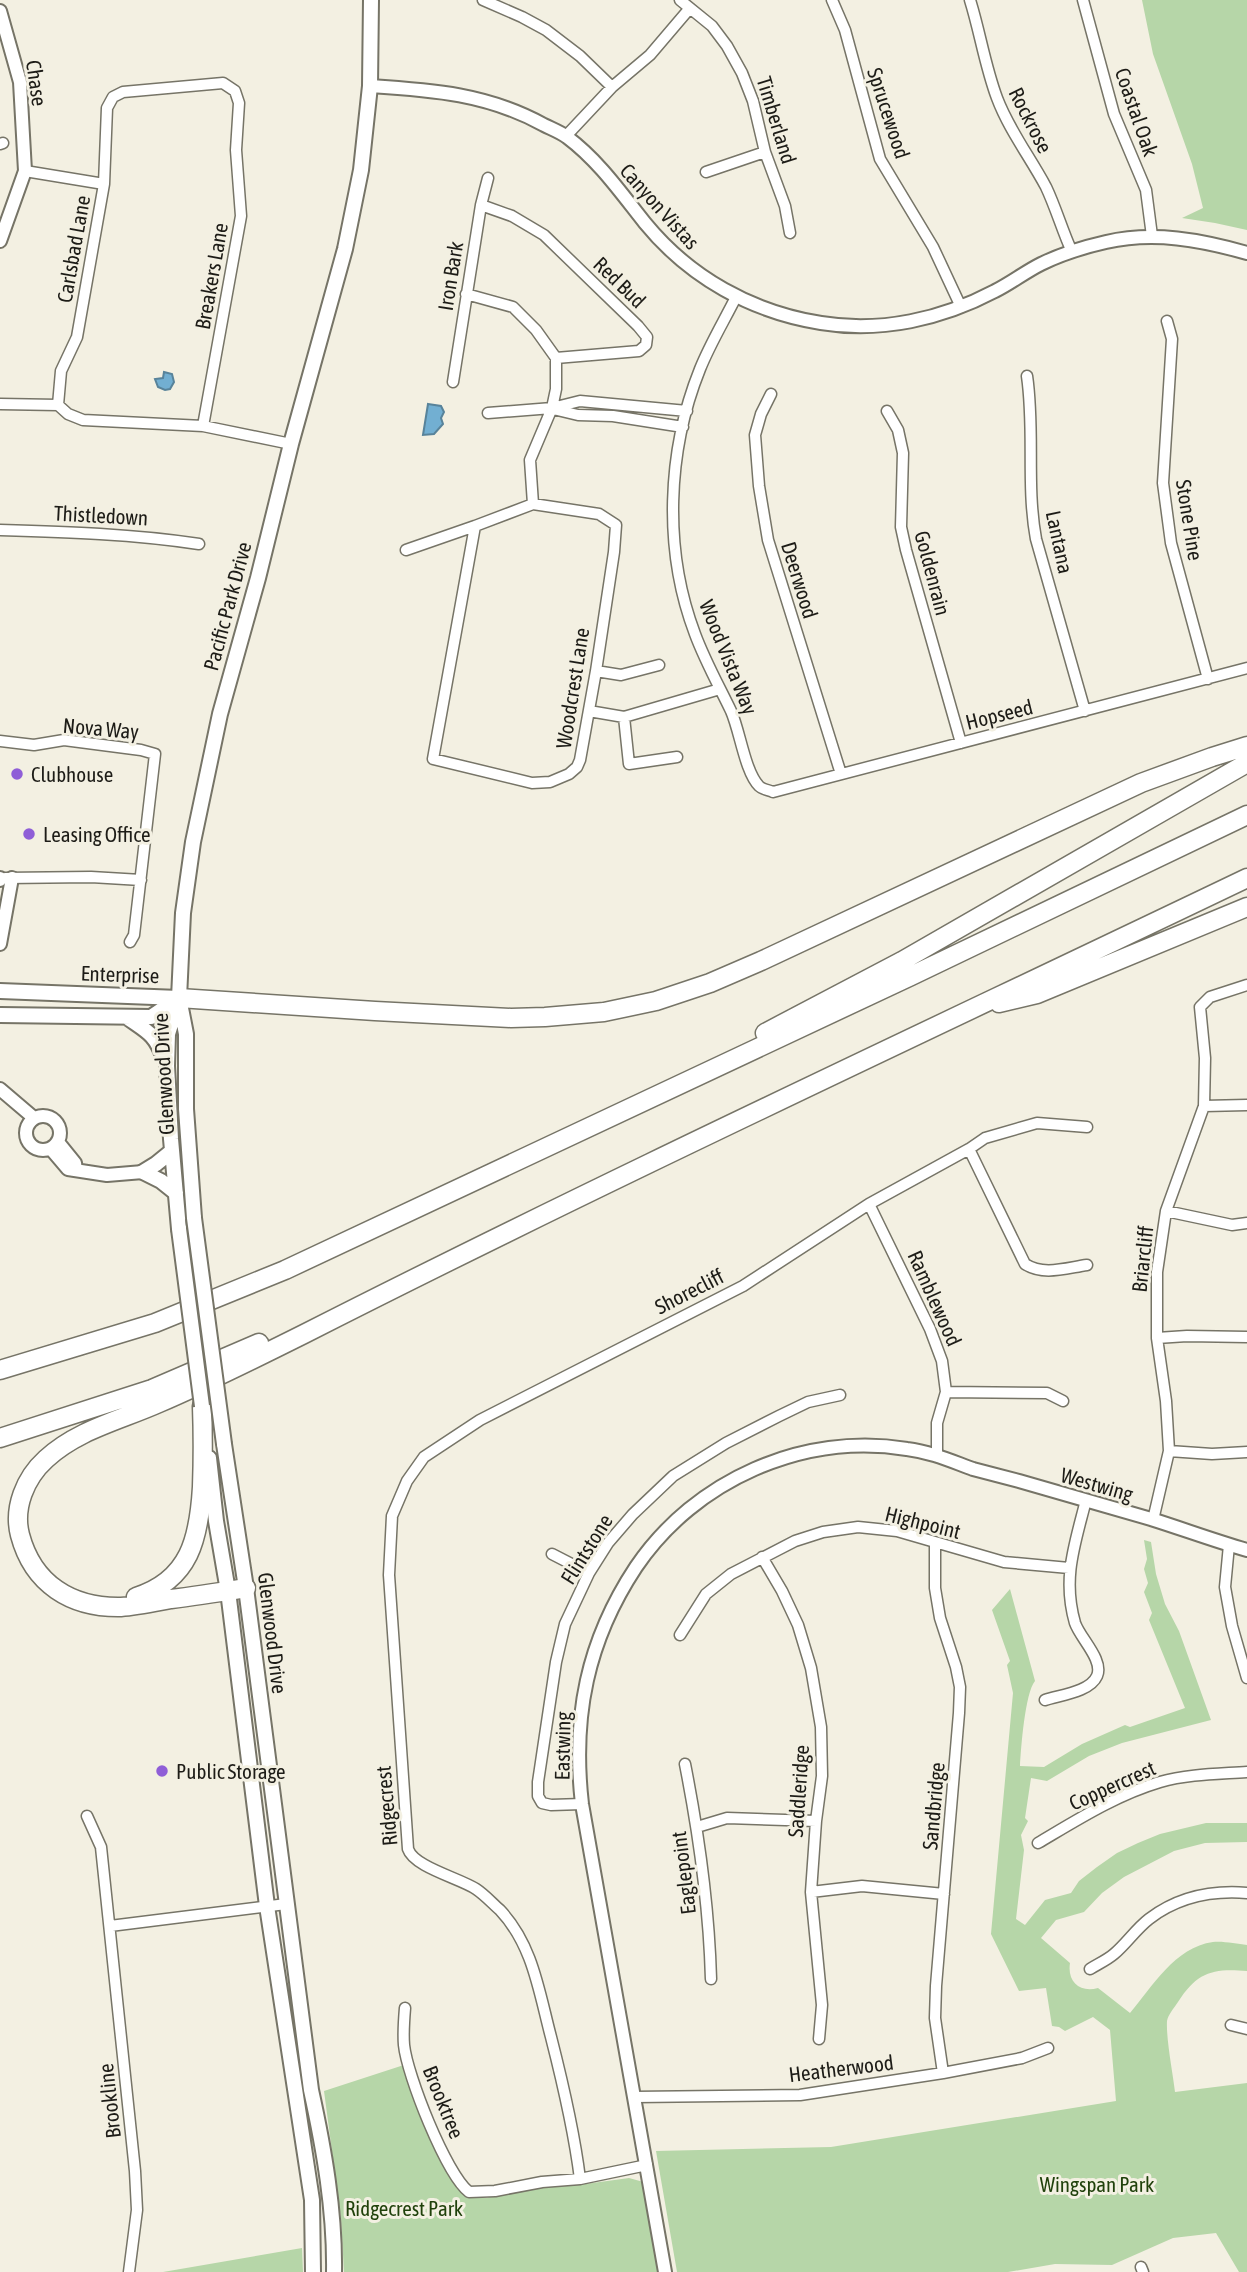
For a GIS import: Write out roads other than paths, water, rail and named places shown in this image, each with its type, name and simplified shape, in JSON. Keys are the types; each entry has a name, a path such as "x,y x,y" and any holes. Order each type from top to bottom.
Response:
{"highway":[{"path":"179,998 510,1018 604,1012 656,1001 710,983 761,961 1140,783 1247,746"},
{"path":"526,1157 902,961 1247,762"},
{"path":"0,1370 155,1323 285,1270 911,976 1247,814"},
{"path":"237,1590 121,1606 98,1605 62,1595 46,1582 34,1567 22,1543 17,1523 19,1502 32,1474 46,1459 68,1443 99,1427 158,1404 298,1337 435,1266 1247,877"},
{"path":"965,1011 1037,994 1247,907"},
{"path":"0,1438 152,1389 435,1266"},
{"path":"98,1605 154,1591 168,1582 182,1567 193,1548 200,1519 206,1453 202,1406"}],"main road":[{"name":"Pacific Park Drive","path":"202,1406 179,1229 167,1066 168,1034 179,998 183,913 192,842 220,714 345,249 360,170 370,86 371,0"},
{"name":"Enterprise","path":"0,991 179,998"},
{"name":"Enterprise","path":"0,1015 151,1017 179,998"},
{"name":"Glenwood Drive","path":"179,998 186,1034 186,1108 194,1218 224,1444 267,1906 312,2200 313,2272"},
{"path":"128,1018 149,1032 158,1042 167,1066"},
{"path":"142,1171 172,1151"},
{"path":"142,1171 176,1193"},
{"name":"Glenwood Drive","path":"206,1453 216,1521 237,1590 286,1904 311,2090 330,2199 334,2272"}],"street":[{"path":"483,0 546,30 580,56 612,87"},
{"name":"Timberland","path":"680,0 712,26 742,73 753,102 765,152 785,206 790,233"},
{"name":"Sprucewood","path":"832,0 845,30 880,159 933,247 961,307"},
{"name":"Rockrose","path":"970,0 996,97 1010,128 1045,185 1072,251"},
{"name":"Coastal Oak","path":"1083,0 1114,114 1146,190 1152,236"},
{"path":"566,136 612,87 650,55 690,8"},
{"name":"Chase","path":"0,11 20,82 25,171 0,241"},
{"name":"Breakers Lane","path":"113,97 123,92 223,83 235,90 239,103 236,150 241,216 203,426"},
{"name":"Canyon Vistas","path":"370,86 447,93 489,101 522,112 566,136 613,180 666,246 686,265 736,298 771,312 819,323 868,327 935,316 995,291 1041,264 1072,251 1108,241 1152,236 1208,242 1247,253"},
{"name":"Carlsbad Lane","path":"58,405 61,371 76,337 104,184 107,108 113,97"},
{"path":"706,172 765,152"},
{"path":"25,171 104,184"},
{"name":"Iron Bark","path":"453,382 481,205 488,178"},
{"name":"Red Bud","path":"481,205 512,216 544,235 647,337 646,345 639,351 556,358"},
{"path":"466,294 513,307 536,331 556,358 556,389 552,408 530,460 533,504"},
{"name":"Wood Vista Way","path":"736,298 700,367 683,427 675,471 673,509 675,546 682,587 695,633 739,732 750,773 760,788"},
{"name":"Stone Pine","path":"1167,321 1172,339 1163,483 1171,543 1208,679"},
{"name":"Lantana","path":"1027,376 1031,404 1032,516 1036,539 1086,712"},
{"name":"Deerwood","path":"771,394 755,435 758,486 768,540 841,774"},
{"path":"488,413 552,408 580,401 687,411"},
{"path":"0,404 58,405 68,414 83,420 203,426 291,444"},
{"path":"552,408 578,415 613,416 683,427"},
{"name":"Goldenrain","path":"887,411 898,430 903,453 901,527 906,551 961,743"},
{"name":"Woodcrest Lane","path":"406,550 533,504 599,514 616,525 596,671 578,767 550,782 532,783 433,759 475,526"},
{"name":"Thistledown","path":"0,530 162,538 199,544"},
{"path":"596,671 621,675 659,665"},
{"name":"Hopseed","path":"760,788 773,792 1247,668"},
{"path":"589,710 624,717 720,689"},
{"path":"624,717 629,764 677,757"},
{"name":"Nova Way","path":"0,741 34,745 64,740 155,754 134,935 130,942"},
{"path":"0,944 3,878 91,877 141,880"},
{"name":"Briarcliff","path":"1153,1520 1169,1451 1166,1401 1157,1338 1157,1272 1166,1211 1204,1106 1205,1058 1200,1007 1210,997 1247,985"},
{"path":"0,1089 34,1118"},
{"path":"1204,1106 1247,1105"},
{"path":"43,1115 56,1121 61,1130 54,1145 38,1150 27,1139 26,1130 34,1118 43,1115"},
{"name":"Shorecliff","path":"389,1575 392,1516 407,1481 424,1457 480,1420 743,1286 869,1204 985,1138 1037,1123 1087,1127"},
{"path":"54,1145 75,1163 76,1170 107,1175 142,1171"},
{"path":"969,1149 1025,1264 1034,1270 1045,1271 1087,1265"},
{"name":"Ramblewood","path":"869,1204 930,1329 942,1361 946,1392 937,1423 937,1454"},
{"path":"1166,1211 1232,1225 1247,1223"},
{"path":"1157,1338 1247,1337"},
{"path":"946,1392 1047,1393 1063,1401"},
{"name":"Flintstone","path":"582,1804 542,1803 538,1796 538,1782 565,1624 589,1573 608,1543 633,1514 673,1476 726,1443 808,1402 840,1395"},
{"name":"Eastwing","path":"665,2272 578,1772 578,1738 584,1684 595,1647 622,1588 642,1559 685,1512 709,1493 749,1471 794,1455 854,1446 906,1448 937,1454"},
{"path":"1169,1451 1212,1454 1247,1452"},
{"name":"Westwing","path":"937,1454 972,1468 1247,1550"},
{"path":"1045,1700 1086,1687 1099,1673 1097,1659 1079,1632 1072,1611 1069,1568 1086,1500"},
{"name":"Highpoint","path":"680,1635 706,1594 731,1574 794,1541 823,1532 858,1527 897,1531 1004,1562 1069,1568"},
{"name":"Sandbridge","path":"935,1544 935,1588 940,1618 960,1687 935,2018 943,2073"},
{"path":"1229,1545 1226,1587 1232,1626 1247,1678"},
{"path":"552,1554 589,1573"},
{"name":"Saddleridge","path":"762,1557 782,1591 797,1625 815,1689 821,1727 822,1776 811,1892 822,2005 819,2039"},
{"name":"Ridgecrest","path":"389,1575 408,1850 414,1859 460,1880 482,1894 502,1912 523,1942 536,1978 570,2111 580,2179"},
{"name":"Eaglepoint","path":"685,1764 697,1827 709,1932 711,1979"},
{"name":"Coppercrest","path":"1038,1843 1100,1806 1161,1782 1209,1774 1247,1772"},
{"name":"Brookline","path":"87,1816 101,1847 135,2171 137,2210 129,2272"},
{"path":"697,1827 727,1818 816,1821"},
{"path":"811,1892 862,1886 944,1894"},
{"path":"1090,1969 1112,1956 1148,1920 1172,1905 1196,1895 1226,1891 1247,1893"},
{"path":"110,1926 286,1904"},
{"name":"Brooktree","path":"405,2008 404,2045 415,2090 462,2186 469,2192 480,2192 580,2179"},
{"path":"1231,2025 1247,2029"},
{"name":"Heatherwood","path":"635,2097 800,2095 943,2073 1022,2058 1048,2048"},
{"path":"580,2179 647,2165"}],"water":[{"path":"164,372 172,374 174,382 170,389 165,390 158,387 155,379 163,378"},
{"path":"428,404 441,406 444,412 441,418 443,424 434,434 423,435"}],"place":[{"name":"Clubhouse","path":"17,774"},
{"name":"Leasing Office","path":"29,834"},
{"name":"Public Storage","path":"162,1771"}],"park label":[{"name":"Wingspan Park","path":"1097,2184"},
{"name":"Ridgecrest Park","path":"404,2208"}]}
